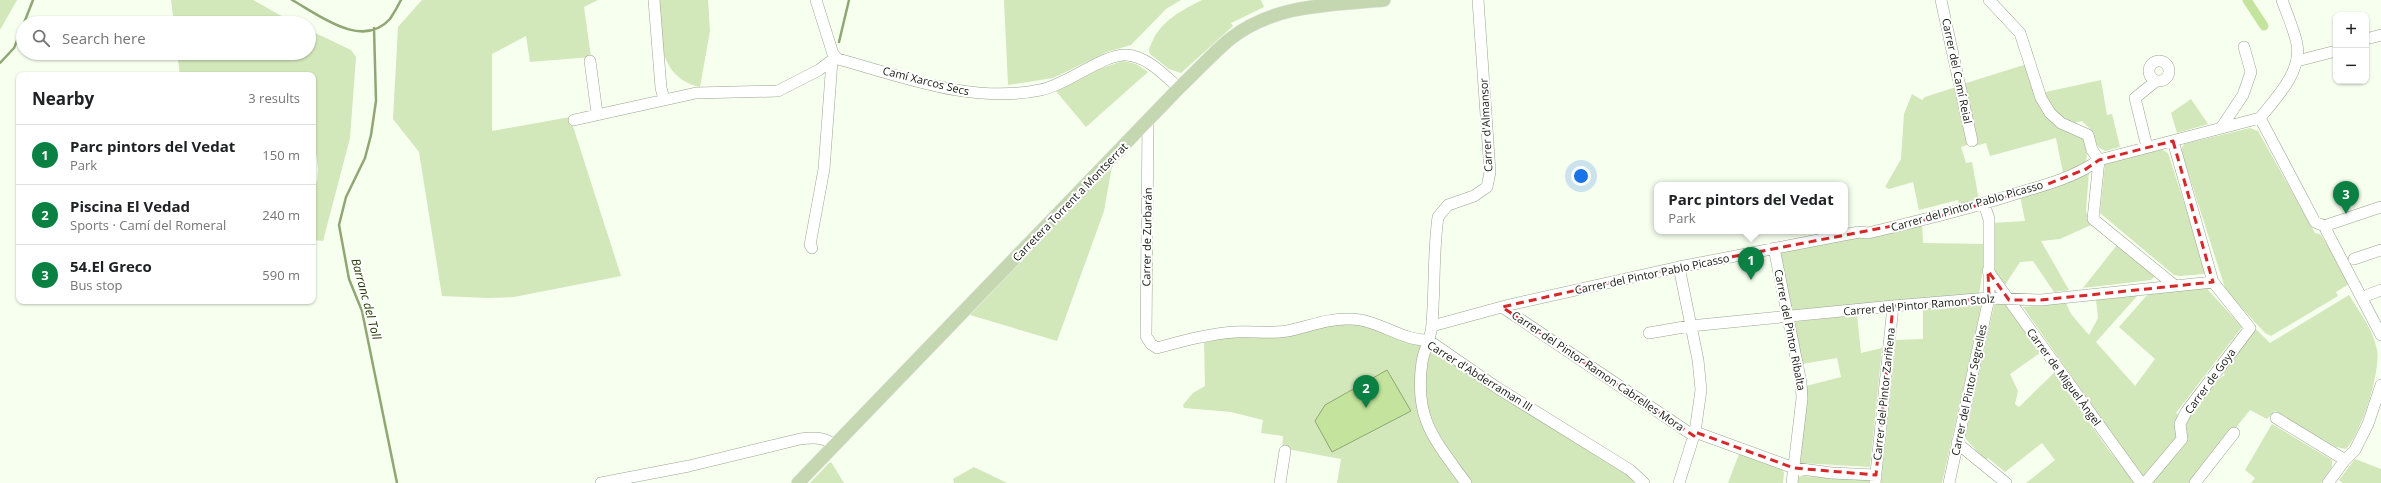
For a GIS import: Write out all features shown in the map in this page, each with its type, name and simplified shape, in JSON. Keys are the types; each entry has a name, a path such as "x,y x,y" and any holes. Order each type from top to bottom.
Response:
{"main road":[{"name":"Carretera Torrent a Montserrat","path":"798,483 1179,88 1230,40 1253,24 1294,9 1384,0"}],"street":[{"path":"654,0 661,88 664,99"},
{"path":"812,248 810,245 824,169 834,59 816,0"},
{"name":"Carrer d'Almansor","path":"1466,483 1429,430 1423,417 1420,375 1422,359 1432,326 1438,217 1448,205 1474,196 1486,187 1490,172 1478,0"},
{"name":"Carrer del Camí Reial","path":"1942,0 1972,141"},
{"path":"1989,0 2020,33 2042,98 2050,113 2061,123 2088,135 2092,150 2099,160 2093,219 2174,285"},
{"path":"2282,0 2297,45 2297,61 2290,78 2277,98 2260,118 2315,222 2324,226 2381,335"},
{"path":"2369,38 2381,35"},
{"path":"2221,128 2244,95 2251,72 2244,47"},
{"path":"2297,61 2333,52"},
{"name":"Camí Xarcos Secs","path":"834,59 952,89 980,94 1010,94 1056,86 1110,58 1120,55 1128,55 1144,60 1179,88"},
{"path":"574,120 594,116 597,113 696,93 778,91 796,83 834,59"},
{"path":"590,61 597,113"},
{"path":"2147,147 2135,98 2156,81"},
{"name":"Carrer del Pintor Pablo Picasso","path":"1848,234 1858,232 1868,233 1984,204 2086,169 2099,160 2260,118"},
{"name":"Carrer de Zurbarán","path":"1148,121 1146,336 1151,344 1157,348"},
{"path":"2174,141 2213,282"},
{"name":"Carrer del Pintor Segrelles","path":"1949,483 1989,298 1989,219 1984,204"},
{"path":"2324,226 2381,207"},
{"name":"Carrer del Pintor Pablo Picasso","path":"1432,326 1502,307 1679,267 1848,234"},
{"name":"Carrer del Pintor Ribalta","path":"1774,248 1802,398 1792,483"},
{"path":"2354,259 2381,250"},
{"path":"1679,267 1701,390 1694,434 1679,483"},
{"name":"Carrer de Miguel Àngel","path":"1988,271 2141,483"},
{"name":"Carrer del Pintor Ramon Stolz","path":"1649,333 1690,326 1788,318 1893,306 1989,298 2009,300 2041,300 2213,282"},
{"name":"Carrer de Goya","path":"2145,483 2182,439 2180,424 2186,412 2250,328 2213,282"},
{"path":"2368,295 2381,290"},
{"name":"Carrer del Pintor Zariñena","path":"1876,479 1893,306"},
{"name":"Carrer del Pintor Ramon Cabrelles Mora","path":"1502,307 1694,434 1794,468 1876,479"},
{"name":"Carrer d'Abderraman III","path":"1157,348 1196,337 1235,332 1286,331 1313,324 1350,318 1378,324 1415,341 1428,340 1496,387 1630,470 1644,483"},
{"path":"2328,483 2345,460 2355,450 2368,424 2381,385"},
{"path":"2276,418 2345,460"},
{"path":"2195,483 2234,433"},
{"path":"601,483 689,466 800,439 823,438 835,445"},
{"path":"1957,443 2006,483"},
{"path":"1280,483 1285,451"}],"highlighted area":[{"path":"2173,141 2213,282 2041,300 2009,300 1988,271 1989,298 1893,306 1876,475 1794,468 1695,432 1694,436 1502,307 1679,267 1934,218 2040,187 2086,169 2099,160"}],"shaded area":[{"path":"0,0 17,0 0,30"},
{"path":"171,0 253,0 282,16 173,16"},
{"path":"422,0 598,0 584,7 591,57 530,62 526,36 492,54 492,131 570,117 621,276 514,297 488,298 442,296 419,152 393,119 398,27"},
{"path":"657,0 708,0 710,31 700,87 686,82 676,74 669,65 661,41"},
{"path":"1004,0 1181,0 1166,9 1131,45 1107,52 1053,78 1008,85"},
{"path":"1202,0 1261,0 1264,7 1231,23 1233,26 1181,73 1169,69 1150,54 1149,49 1152,42 1156,34 1167,22 1180,12"},
{"path":"316,33 351,50 356,57 350,138 323,241 316,240 316,184 318,169 316,152 316,72 180,72 178,60 316,60"},
{"path":"1123,61 1136,64 1148,72 1086,127 1055,90 1096,70"},
{"path":"2027,64 2036,95 2084,137 2087,158 2082,165 2063,173 2056,138 1990,156 1986,143 1975,146 1960,85"},
{"path":"2101,80 2107,115 2112,114 2120,147 2105,151 2098,147 2091,130 2082,121 2076,122 2076,125 2059,120 2041,93"},
{"path":"1956,87 1970,144 1961,147 1966,163 1972,162 1979,200 1959,205 1958,200 1919,210 1913,182 1889,189 1885,187 1901,159 1904,114 1912,94 1922,100 1925,97"},
{"path":"2191,99 2208,124 2177,133 2171,113"},
{"path":"2250,128 2258,131 2315,233 2320,234 2352,282 2336,292 2338,296 2271,336 2265,333 2226,291 2181,150 2184,144"},
{"path":"2161,149 2168,153 2206,271 2203,274 2180,276 2174,275 2100,213 2105,164"},
{"path":"1112,166 1104,211 1057,341 970,315"},
{"path":"2089,171 2086,211 2091,225 2060,239 2041,241 2069,290 2054,292 2033,261 2020,262 2005,285 1992,268 1991,223 2025,221 2020,195"},
{"path":"1922,222 1923,243 1987,244 1979,294 1791,311 1778,250"},
{"path":"2117,245 2155,276 2151,280 2083,288"},
{"path":"2210,287 2208,290 2242,327 2176,413 2180,417 2179,438 2146,477 2142,477 2023,307 2066,303 2071,314 2089,335 2098,318 2096,300 2138,295 2096,342 2135,386 2155,359 2119,327 2149,293"},
{"path":"2349,295 2366,321 2375,342 2377,360 2376,372 2369,402 2358,430 2346,449 2336,447 2275,411 2267,419 2250,410 2192,483 2149,483 2171,453 2197,404 2214,383 2225,375 2222,371 2255,328 2270,343"},
{"path":"1995,301 2004,301 2040,353 2010,374 2018,391 2015,404 2019,407 2054,373 2108,449 2135,483 2026,483 2055,460 2042,443 2005,472 1988,458 1985,460 1965,438"},
{"path":"1979,303 1981,305 1977,327 1942,483 1881,483 1896,340 1923,339 1923,308"},
{"path":"1857,315 1861,353 1882,348 1870,467 1801,463 1799,460 1806,386 1841,377 1837,358 1802,364 1793,322"},
{"path":"1350,319 1428,340 1630,470 1634,483 1337,483 1341,459 1282,448 1283,436 1261,433 1263,420 1231,412 1184,408 1183,405 1193,393 1205,386 1204,338"},
{"path":"1387,370 1411,411 1332,452 1315,421 1325,405"},
{"path":"2272,424 2332,460 2332,467 2321,483 2251,483 2255,478 2245,470"},
{"path":"1739,454 1782,469 1784,473 1783,483 1728,483"},
{"path":"2355,459 2381,469 2381,483 2343,483 2339,480"},
{"path":"831,462 844,483 810,483 828,464"},
{"path":"974,467 1007,483 954,483 953,479"},
{"path":"1801,476 1869,480 1869,483 1796,483 1797,478"}],"waterway":[{"path":"27,16 33,0"},
{"path":"292,0 327,21 354,31 367,31 379,28 390,19 401,0"},
{"path":"839,42 849,0"},
{"path":"2247,0 2264,26"},
{"name":"Barranc del Toll","path":"374,28 376,101 371,135 365,158 346,197 339,225 349,279 362,311 397,483"},
{"path":"0,63 14,48 16,43"}],"place":[{"name":"54.El Greco","path":"2346,214"},
{"name":"Parc pintors del Vedat","path":"1751,280"},
{"name":"Piscina El Vedad","path":"1366,408"}]}
